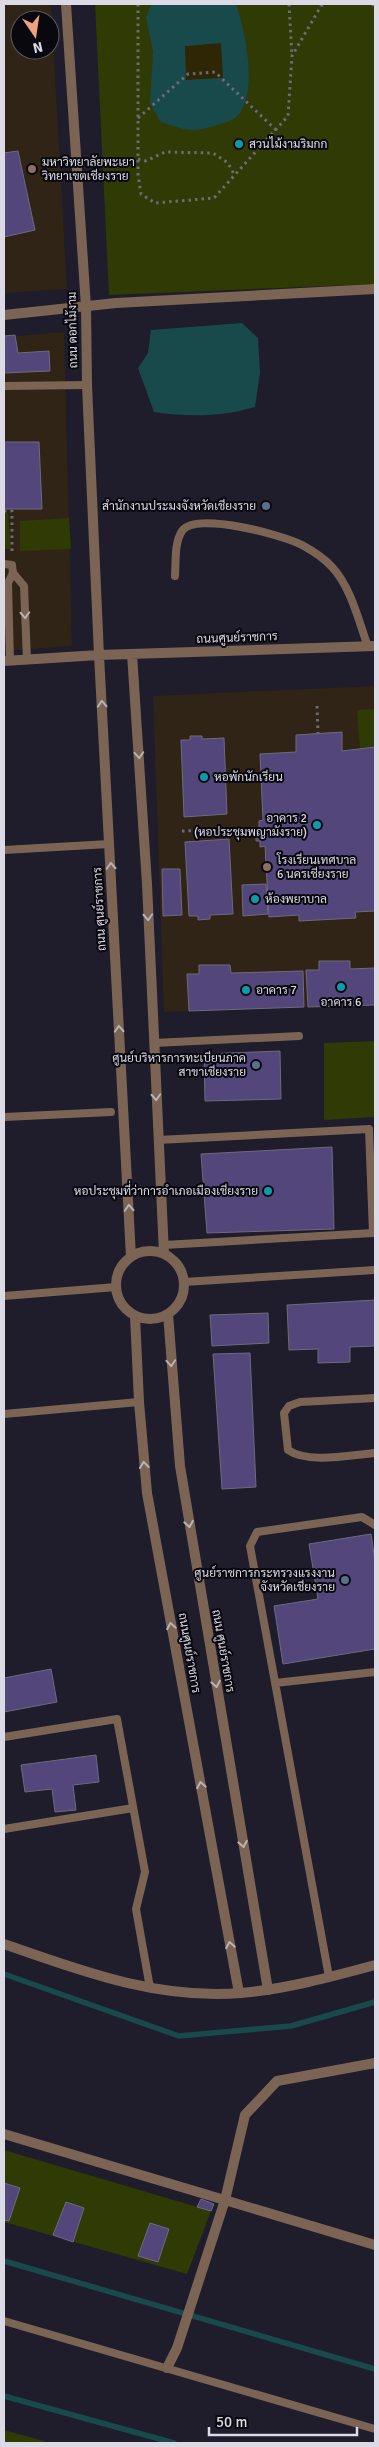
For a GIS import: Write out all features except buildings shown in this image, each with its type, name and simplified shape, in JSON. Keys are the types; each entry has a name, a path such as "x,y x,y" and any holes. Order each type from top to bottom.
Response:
{"street":[{"name":"ถนน ดอกไม้งาม","path":"66,4 86,307 87,385 99,655"},
{"path":"4,314 116,303 375,289"},
{"name":"ถนนศูนย์ราชการ","path":"99,655 372,646"},
{"path":"132,654 164,1250 178,1266 184,1282 181,1301 168,1314 158,1318 146,1319 135,1316 126,1309 119,1299 116,1287 118,1276 123,1265 131,1257 142,1252 164,1250"},
{"path":"7,661 99,655"},
{"name":"ถนน ศูนย์ราชการ","path":"99,655 131,1257"},
{"name":"ถนน ศูนย์ราชการ","path":"168,1314 180,1466 268,1990"},
{"name":"ถนนศูนย์ราชการ","path":"135,1316 139,1402 147,1493 239,1993"},
{"path":"4,1944 98,1976 150,1988 198,1994 268,1990 375,1966"},
{"path":"168,2368 177,2348 199,2273 224,2200 245,2115 277,2081 375,2063"},
{"path":"4,2134 375,2245"}],"lane":[{"path":"4,386 87,385"},
{"path":"175,576 178,542 182,531 191,524 204,523 274,534 308,548 320,555 334,568 372,646"},
{"path":"10,567 24,586 27,660"},
{"path":"7,661 10,567"},
{"path":"4,850 109,844"},
{"path":"154,1043 299,1036"},
{"path":"4,1117 111,1112"},
{"path":"158,1140 369,1129 374,1233 164,1250"},
{"path":"184,1282 375,1270"},
{"path":"4,1296 116,1287"},
{"path":"375,1398 300,1402 289,1406 284,1414 288,1450 297,1456 308,1458 375,1453"},
{"path":"4,1414 139,1402"},
{"path":"329,1977 250,1546 257,1532 362,1517 375,1525"},
{"path":"275,1683 375,1672"},
{"path":"4,1737 117,1719 145,1872 136,1909 150,1988"},
{"path":"4,1829 133,1808"},
{"path":"4,2321 375,2429"}],"path":[{"path":"138,4 138,159 141,194 155,204 214,198 288,116 292,56 289,4"},
{"path":"292,56 321,6 325,4"},
{"path":"372,4 375,7"},
{"path":"138,118 188,74 215,72 276,130"},
{"path":"138,159 146,160 165,152 213,153 228,163 235,176"},
{"path":"4,511 12,511 10,567"},
{"path":"317,706 318,733"},
{"path":"182,831 234,829"}],"shaded area":[{"name":"มหาวิทยาลัยพะเยา วิทยาเขตเชียงราย","path":"4,4 51,4 51,10 10,10 10,60 54,60 67,289 4,293"},
{"path":"151,4 236,4 246,46 249,80 243,108 235,118 228,122 195,130 182,129 161,122 150,104 153,51 146,18","holes":["221,43 223,78 186,80 185,46"]},
{"path":"242,323 258,338 260,373 255,407 230,413 205,415 179,415 154,412 138,368 148,353 151,330"},
{"path":"64,332 72,646 4,651 4,337"},
{"name":"โรงเรียนเทศบาล 6 นครเชียงราย","path":"375,686 375,1005 164,1012 153,696"}],"green space":[{"name":"สวนไม้งามริมกก","path":"95,4 375,4 375,284 109,295"},
{"path":"4,513 8,513 11,549 4,549"},
{"path":"69,518 71,549 20,551 20,521"},
{"path":"375,709 375,747 360,748 357,710"},
{"path":"375,1041 375,1117 324,1120 324,1043"},
{"path":"4,2150 211,2211 187,2274 4,2222"},
{"path":"4,2430 51,2443 4,2443"}],"sand":[{"path":"222,43 223,78 186,80 184,46"}],"waterway":[{"path":"4,1974 179,2036 291,2026 375,2002"},
{"path":"4,2261 375,2369"},
{"path":"4,2396 174,2443"}],"place":[{"name":"สวนไม้งามริมกก","path":"239,144"},
{"name":"มหาวิทยาลัยพะเยา วิทยาเขตเชียงราย","path":"32,169"},
{"name":"สำนักงานประมงจังหวัดเชียงราย","path":"266,506"},
{"name":"หอพักนักเรียน","path":"204,777"},
{"name":"อาคาร 2 (หอประชุมพญามังราย)","path":"317,825"},
{"name":"โรงเรียนเทศบาล 6 นครเชียงราย","path":"267,867"},
{"name":"ห้องพยาบาล","path":"255,899"},
{"name":"อาคาร 6","path":"341,987"},
{"name":"อาคาร 7","path":"246,990"},
{"name":"ศูนย์บริหารการทะเบียนภาค สาขาเชียงราย","path":"256,1065"},
{"name":"หอประชุมที่ว่าการอำเภอเมืองเชียงราย","path":"268,1191"},
{"name":"ศูนย์ราชการกระทรวงแรงงาน จังหวัดเชียงราย","path":"345,1580"}]}
